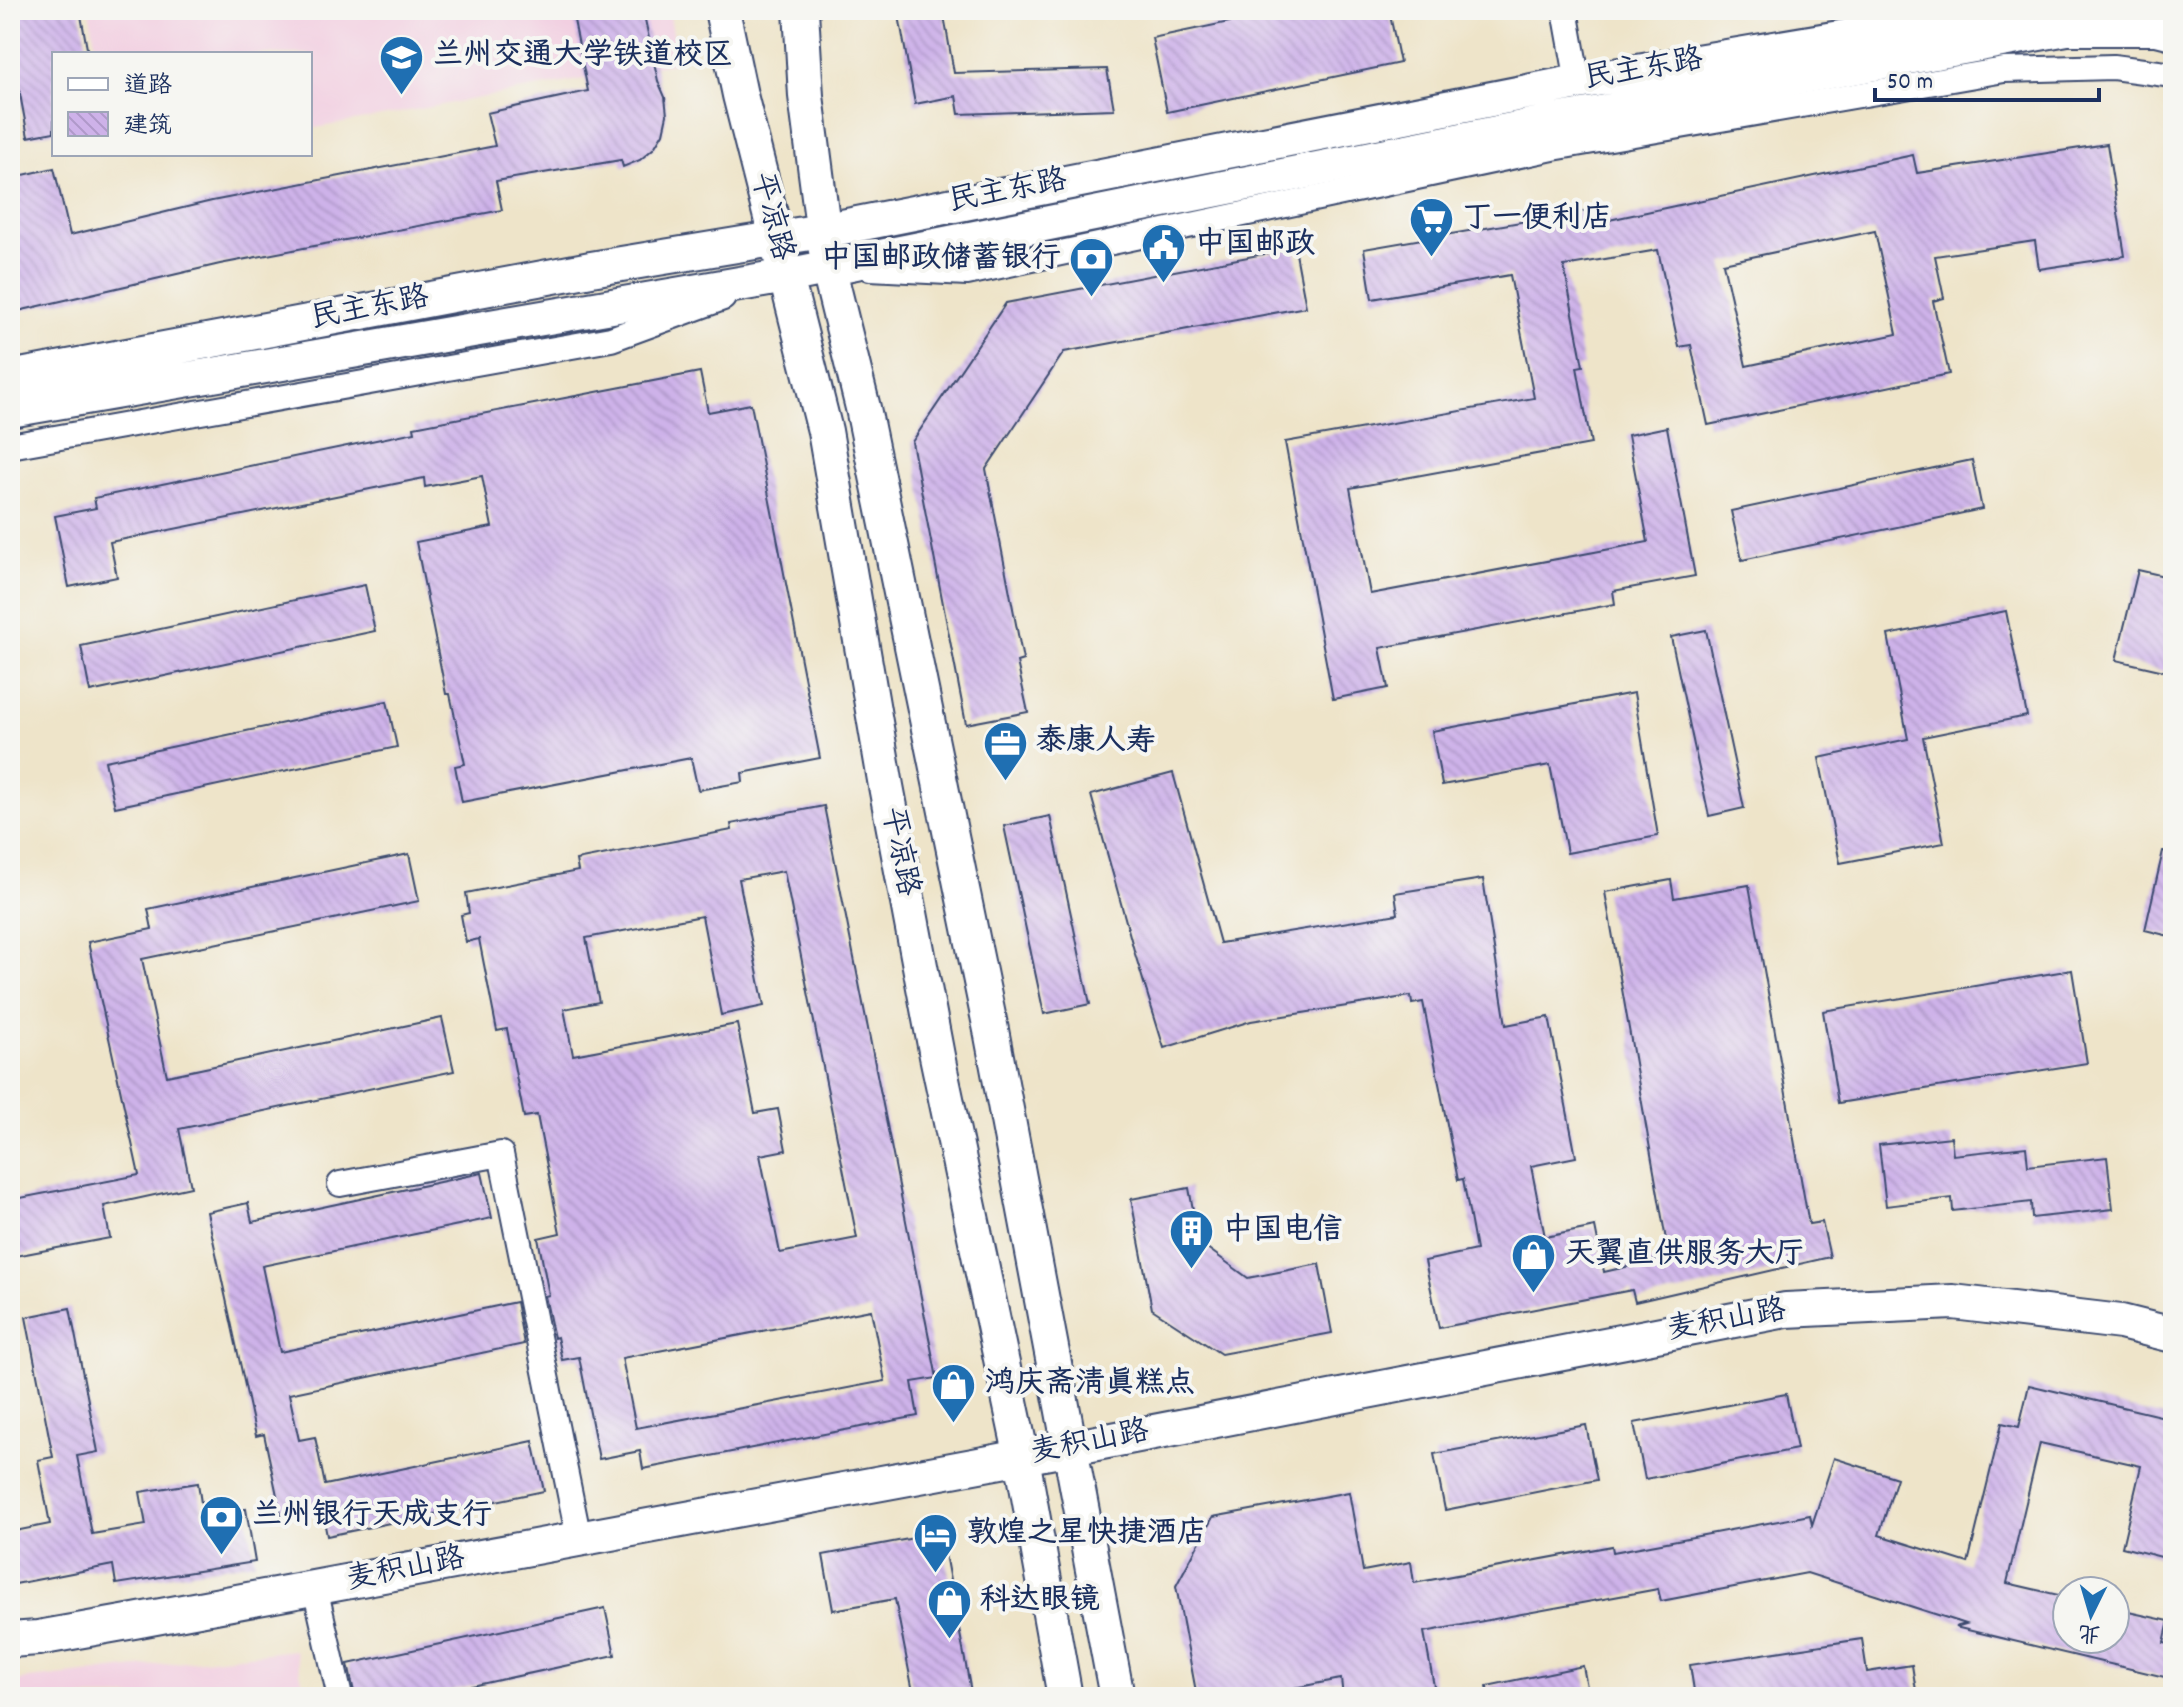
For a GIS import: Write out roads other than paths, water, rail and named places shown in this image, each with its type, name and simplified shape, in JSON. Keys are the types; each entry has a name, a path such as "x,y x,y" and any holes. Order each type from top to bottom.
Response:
{"street":[{"name":"平凉路","path":"722,10 740,95 825,431 886,786 937,1056 1022,1458 1065,1697"},
{"name":"平凉路","path":"801,10 806,96 828,266 863,408 991,1030 1117,1697"},
{"path":"1565,10 1578,82"},
{"name":"民主东路","path":"10,378 591,269 822,231 1578,82 2006,10"},
{"name":"民主东路","path":"10,410 786,276 1551,122 2067,28 2157,28 2173,32"},
{"name":"民主东路","path":"828,266 967,273 1553,148 2004,70 2113,67 2173,75"},
{"name":"民主东路","path":"10,446 611,339 786,276"},
{"path":"340,1184 501,1154 579,1539"},
{"name":"麦积山路","path":"10,1640 38,1638 1022,1458 1786,1310 1953,1302 2121,1322 2173,1335"},
{"path":"315,1588 340,1697"}],"place":[{"name":"兰州交通大学铁道校区","path":"402,96"},
{"name":"丁一便利店","path":"1431,259"},
{"name":"中国邮政","path":"1164,285"},
{"name":"中国邮政储蓄银行","path":"1092,299"},
{"name":"泰康人寿","path":"1005,782"},
{"name":"中国电信","path":"1192,1271"},
{"name":"天翼直供服务大厅","path":"1534,1295"},
{"name":"鸿庆斋清真糕点","path":"954,1424"},
{"name":"兰州银行天成支行","path":"221,1556"},
{"name":"敦煌之星快捷酒店","path":"936,1574"},
{"name":"科达眼镜","path":"949,1641"}]}
